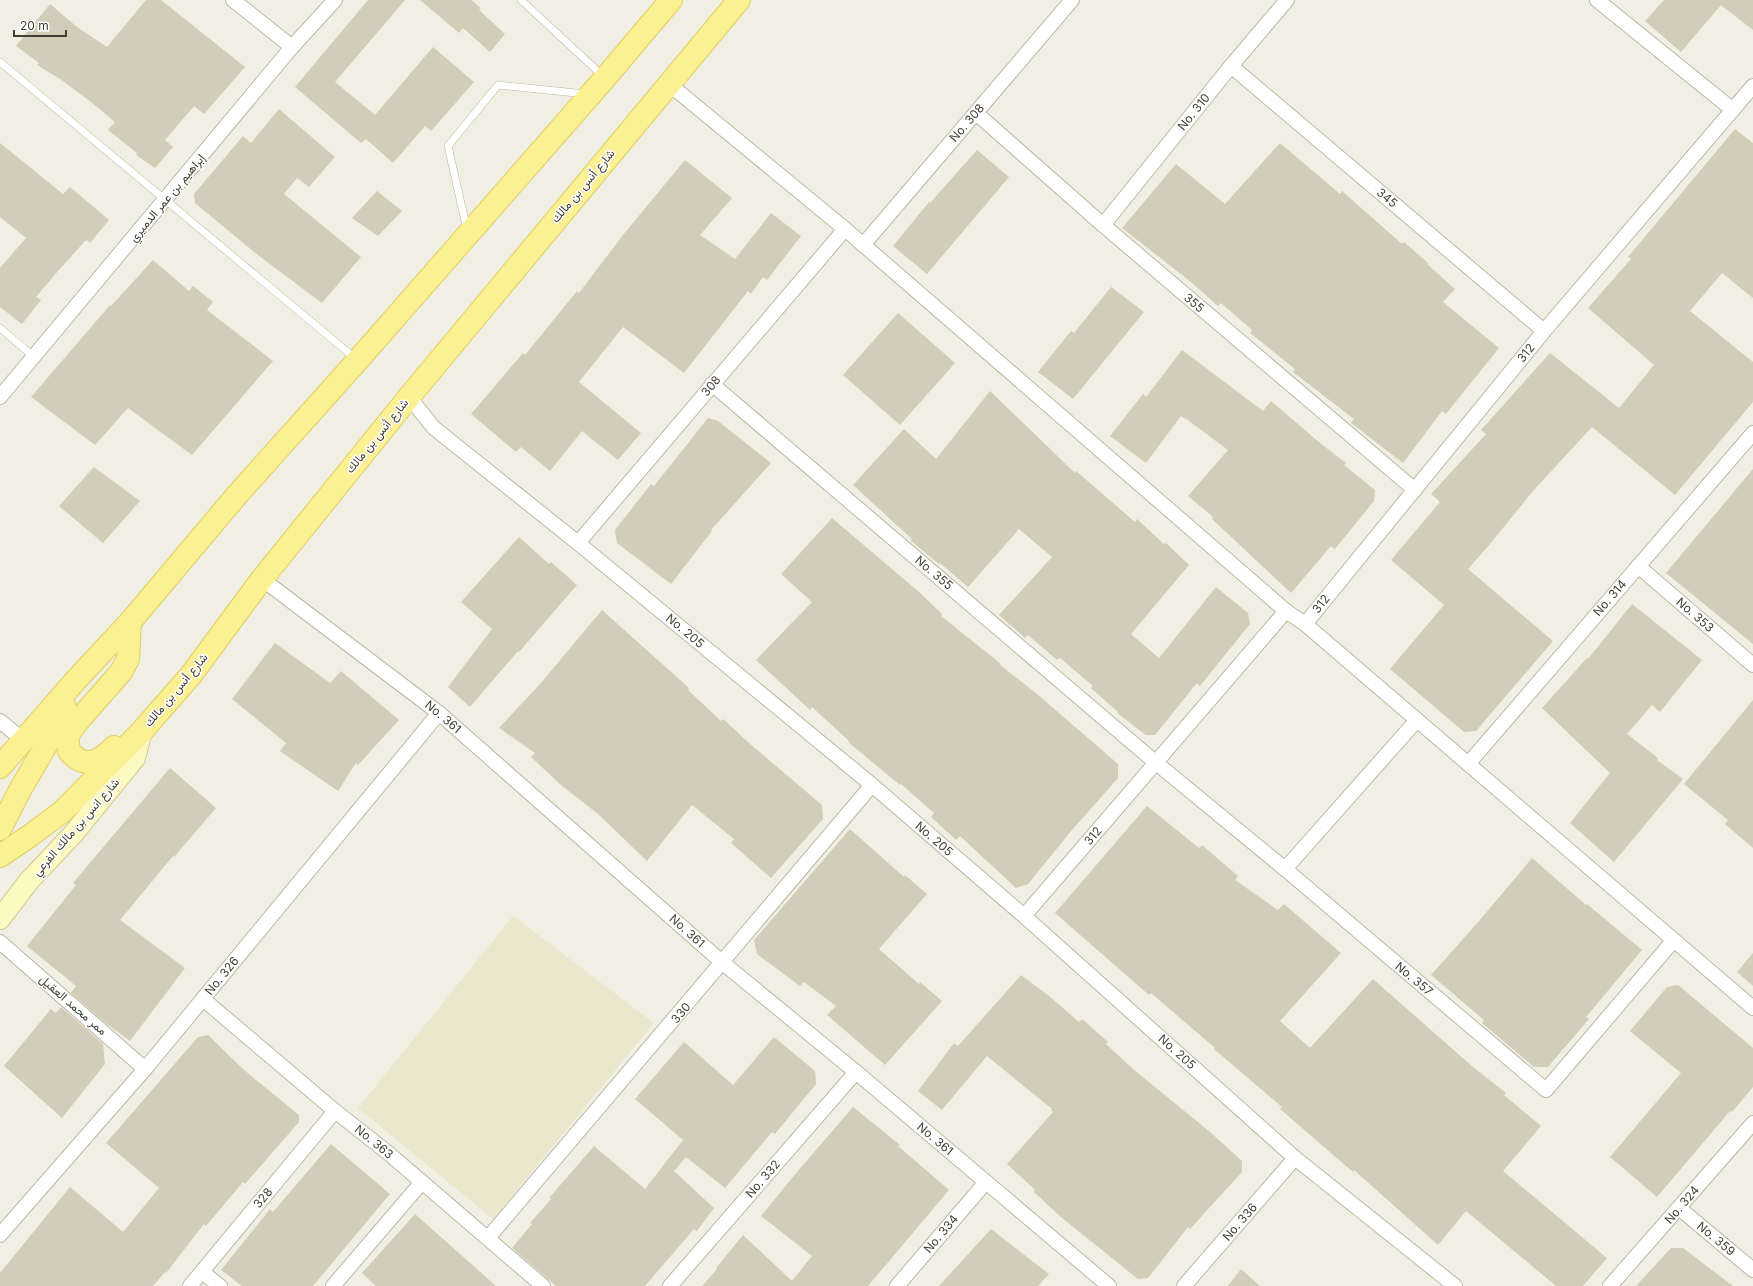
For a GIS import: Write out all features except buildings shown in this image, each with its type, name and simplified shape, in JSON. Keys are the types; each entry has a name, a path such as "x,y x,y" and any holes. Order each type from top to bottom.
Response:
{"main road":[{"path":"0,767 76,680 130,622 237,495 358,360 605,78 671,0"},
{"name":"شارع أنس بن مالك","path":"0,856 62,811 145,727 191,675 262,580 409,397 739,0"},
{"path":"130,622 128,659 121,672 67,736 69,751 80,761 96,761 106,755 125,736 145,727"},
{"path":"0,829 20,790 59,723 76,680"},
{"name":"شارع انس بن مالك الفرعي","path":"0,919 29,881 74,833 135,758 145,727"}],"street":[{"path":"233,0 292,47"},
{"name":"إبراهيم بن عمر الدميري","path":"0,397 292,47 335,0"},
{"name":"No. 308","path":"863,245 1072,0"},
{"name":"No. 310","path":"1103,225 1231,66 1287,0"},
{"path":"1598,0 1732,110"},
{"name":"345","path":"1231,66 1544,331"},
{"path":"669,84 845,229 1286,611 1304,624 1753,1008"},
{"name":"312","path":"1304,624 1544,331 1753,86"},
{"name":"355","path":"976,113 1103,225 1415,490"},
{"name":"308","path":"578,543 845,229"},
{"name":"No. 355","path":"712,384 1155,762 1285,869"},
{"name":"No. 205","path":"409,397 434,428 578,543 872,786 1024,916 1295,1158 1455,1286"},
{"name":"No. 314","path":"1468,764 1638,566 1751,440"},
{"name":"No. 353","path":"1638,566 1753,665"},
{"name":"No. 361","path":"262,580 439,713 723,963 856,1072 1109,1286"},
{"name":"312","path":"1024,916 1286,611"},
{"name":"No. 326","path":"0,1235 145,1069 439,713"},
{"path":"0,720 23,740"},
{"path":"1285,869 1416,720"},
{"name":"330","path":"488,1238 872,786"},
{"name":"No. 357","path":"1285,869 1546,1090 1673,941"},
{"name":"ممر محمد العقيل","path":"0,942 145,1069"},
{"name":"No. 363","path":"203,1000 335,1111 387,1152 488,1238 535,1284"},
{"name":"No. 332","path":"670,1286 856,1072"},
{"name":"328","path":"190,1286 335,1111"},
{"name":"No. 324","path":"1610,1286 1753,1123"},
{"name":"No. 336","path":"1184,1286 1295,1158"},
{"path":"334,1286 422,1182"},
{"name":"No. 334","path":"897,1286 986,1182"},
{"name":"No. 359","path":"1679,1208 1753,1270"},
{"path":"202,1272 220,1286"}],"lane":[{"path":"521,0 605,78"},
{"path":"0,62 165,201 358,360"},
{"path":"468,234 448,146 498,85 590,94"},
{"path":"0,328 34,357"}],"shaded area":[{"path":"513,916 654,1023 493,1219 358,1108"}]}
